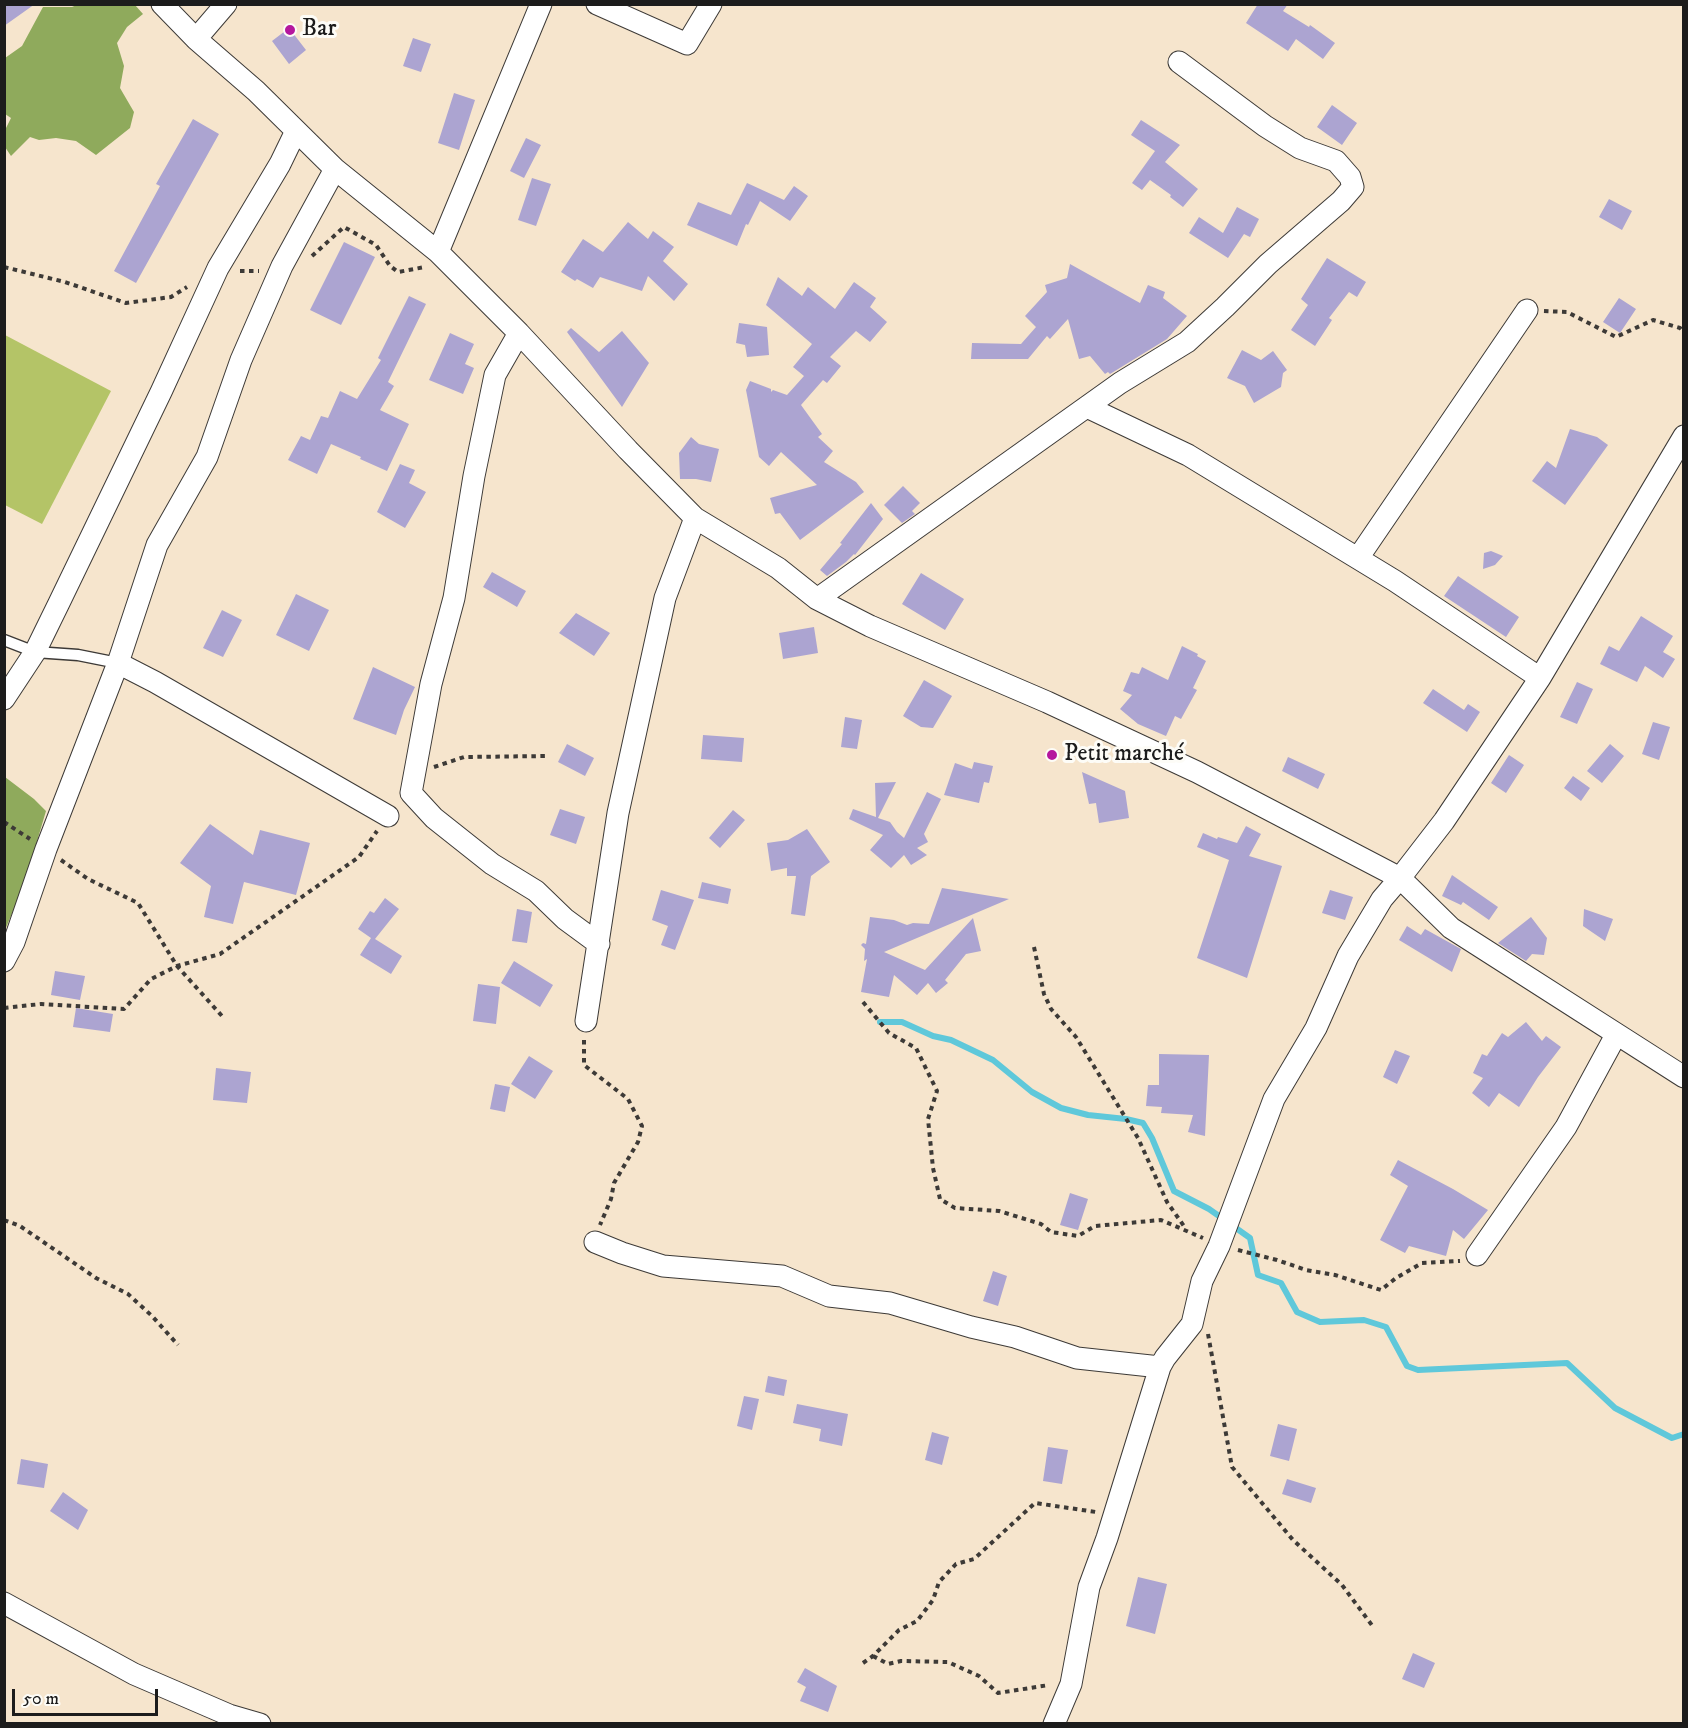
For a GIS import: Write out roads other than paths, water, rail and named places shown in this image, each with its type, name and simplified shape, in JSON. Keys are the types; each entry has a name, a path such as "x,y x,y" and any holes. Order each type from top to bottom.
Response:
{"street":[{"path":"162,4 196,39 256,91 335,169 438,252 519,333 695,518 778,567 817,599 870,626 1047,702 1197,772 1400,878 1451,927 1683,1077"},
{"path":"196,39 226,4"},
{"path":"438,252 541,4"},
{"path":"597,4 687,44 711,4"},
{"path":"817,599 1120,383 1186,342 1268,264 1341,201 1353,187 1350,177 1336,161 1300,148 1265,126 1179,62"},
{"path":"4,699 35,652 161,392 218,268 280,164 296,131"},
{"path":"8,947 118,663 157,545 207,457 241,360 273,287 335,169"},
{"path":"1358,558 1527,310"},
{"path":"519,333 495,375 474,476 454,598 432,684 411,793 434,818 492,864 536,891 565,919 599,944"},
{"path":"1087,407 1188,455 1358,558 1540,678"},
{"path":"1054,1724 1071,1684 1089,1587 1160,1368 1165,1358 1192,1324 1202,1281 1219,1246 1274,1099 1316,1028 1348,956 1382,899 1444,821 1540,678 1683,436"},
{"path":"586,1021 618,813 665,598 695,518"},
{"path":"118,663 388,816"},
{"path":"1477,1255 1566,1127 1616,1035"},
{"path":"595,1242 663,1266 782,1276 829,1296 890,1303 971,1327 1015,1337 1077,1358 1160,1368"},
{"path":"4,1603 134,1674 229,1715 260,1724"}],"lane":[{"path":"4,640 35,652 78,655 118,663"}],"waterway":[{"path":"880,1022 902,1022 933,1036 951,1040 993,1060 1032,1092 1061,1108 1088,1115 1143,1123 1152,1138 1174,1191 1209,1209 1250,1238 1258,1275 1281,1283 1297,1312 1320,1322 1364,1320 1386,1327 1407,1366 1418,1370 1567,1363 1615,1408 1672,1438 1684,1434"}],"place":[{"name":"Bar","path":"290,30"},
{"name":"Petit marché","path":"1052,755"}]}
